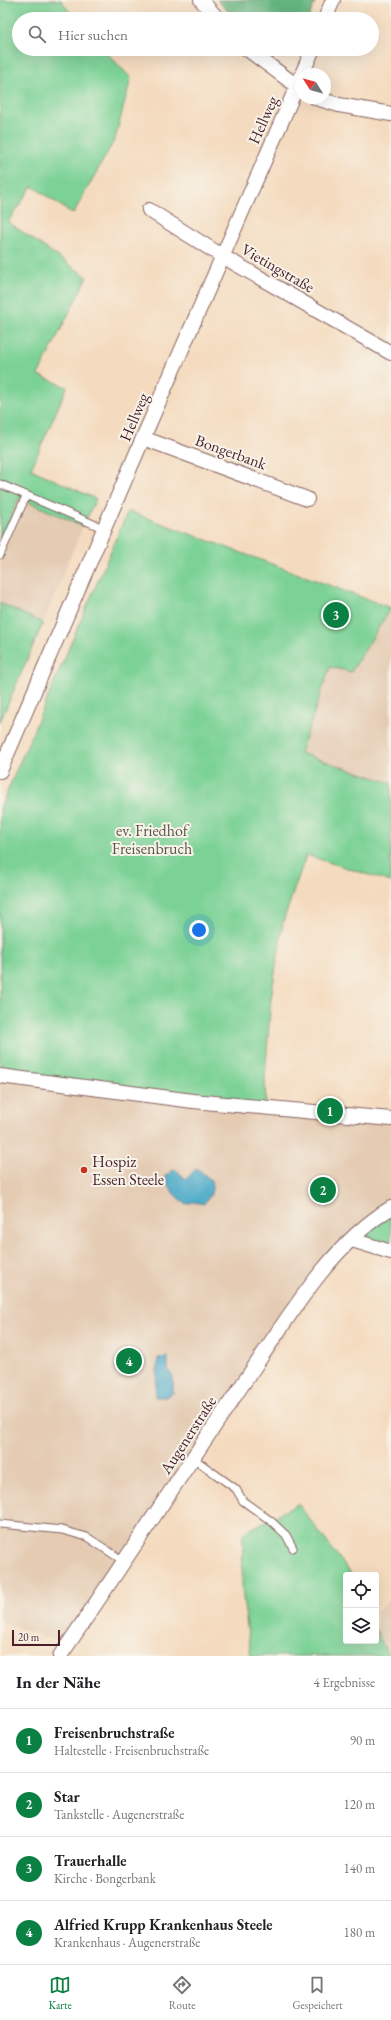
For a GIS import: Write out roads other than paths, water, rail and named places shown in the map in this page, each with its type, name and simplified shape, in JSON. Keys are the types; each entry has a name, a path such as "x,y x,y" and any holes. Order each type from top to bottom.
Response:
{"street":[{"path":"201,0 212,12"},
{"path":"328,12 333,0"},
{"path":"258,56 295,79"},
{"name":"Hellweg","path":"306,68 310,56"},
{"name":"Hellweg","path":"0,771 222,256 295,93"},
{"path":"331,103 391,114"},
{"name":"Vietingstraße","path":"148,210 222,256 391,353"},
{"name":"Bongerbank","path":"143,438 307,499"},
{"path":"0,1076 193,1101 391,1119"},
{"name":"Augenerstraße","path":"60,1656 125,1562 297,1304 334,1259 352,1240 391,1208"},
{"path":"352,1240 391,1252"}],"lane":[{"path":"0,484 105,529"},
{"path":"0,555 26,496"},
{"path":"193,1458 236,1489 243,1501 272,1521 286,1535 293,1548"},
{"path":"0,1524 62,1530 87,1536 125,1562"}],"water":[{"path":"197,1168 213,1182 211,1194 204,1204 193,1202 186,1204 173,1192 168,1185 165,1176 175,1169 186,1179"},
{"path":"168,1357 168,1370 173,1376 173,1393 165,1397 155,1397 158,1358"}],"place":[{"name":"Trauerhalle","path":"336,615"},
{"name":"Freisenbruchstraße","path":"330,1111"},
{"name":"Hospiz Essen Steele","path":"84,1170"},
{"name":"Star","path":"323,1190"},
{"name":"Alfried Krupp Krankenhaus Steele","path":"129,1361"}],"park label":[{"name":"ev. Friedhof Freisenbruch","path":"152,839"}]}
